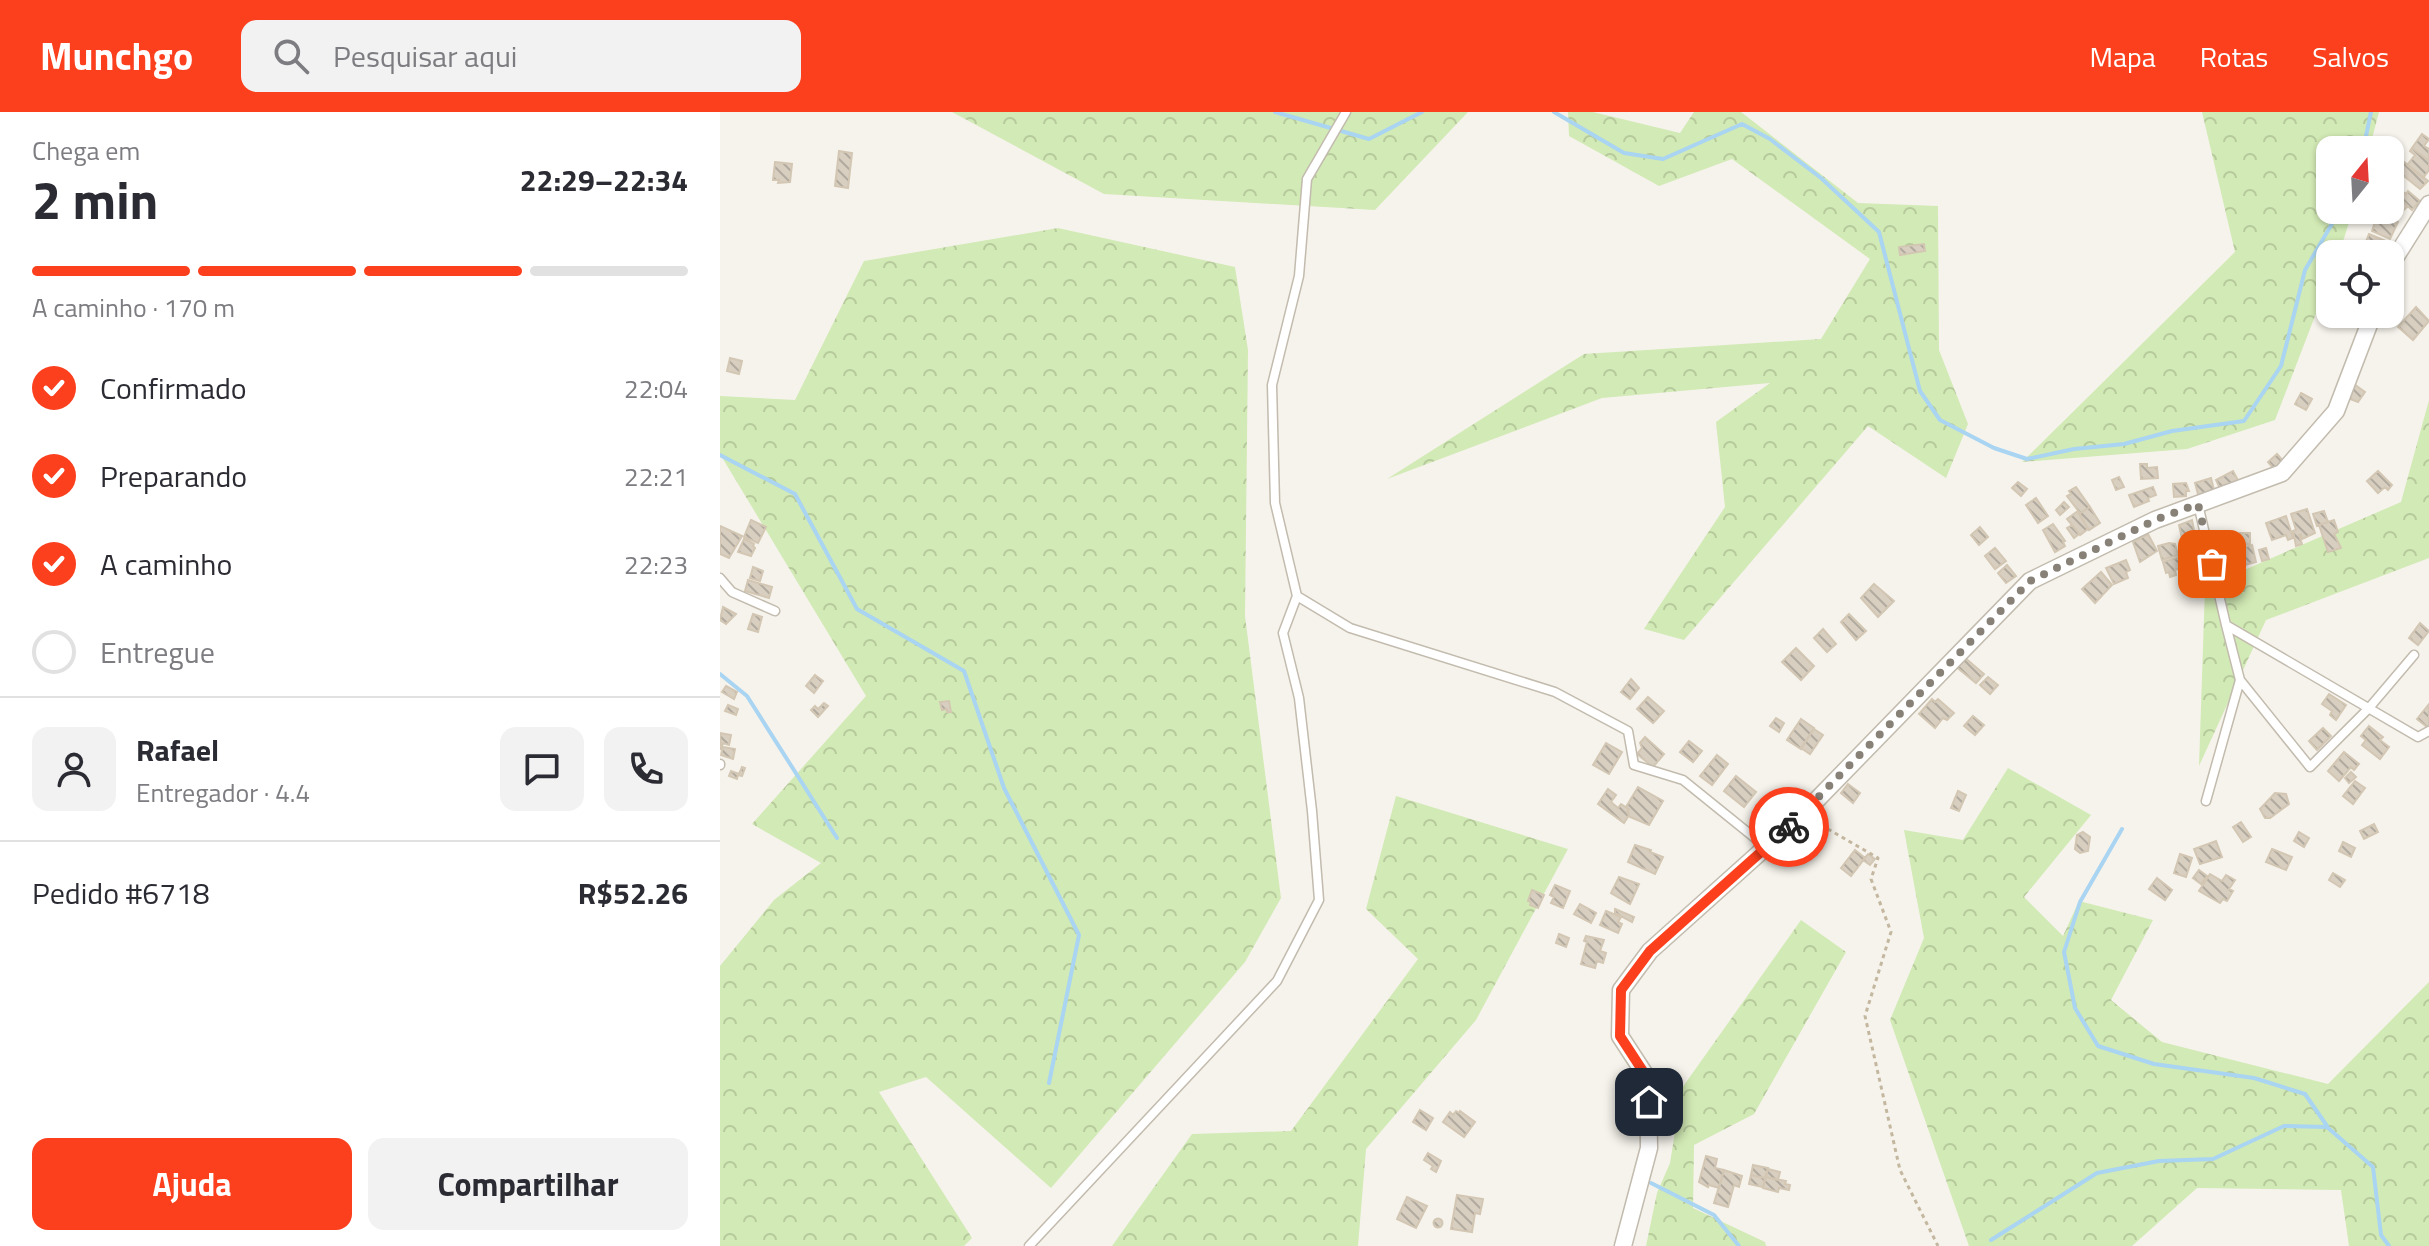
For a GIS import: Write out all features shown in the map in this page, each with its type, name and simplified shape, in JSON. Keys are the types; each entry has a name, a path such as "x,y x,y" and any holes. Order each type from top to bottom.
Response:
{"street":[{"path":"2404,244 2429,204"},
{"path":"1623,1246 1649,1148 1649,1093 1648,1079 1620,1036 1621,990 1650,951 1803,814 2030,581 2155,520 2282,473 2336,411 2368,328"}],"lane":[{"path":"1029,1246 1277,981 1319,900 1299,698 1283,633 1297,596 1275,503 1272,385 1299,276 1307,179 1346,112"},
{"path":"2198,504 2240,680 2310,767 2369,708 2414,655"},
{"path":"720,578 732,592 775,611"},
{"path":"1297,596 1350,628 1555,692 1628,731 1634,765 1683,780 1766,847"},
{"path":"2226,625 2418,737 2429,731"},
{"path":"2206,801 2240,680"}],"path":[{"path":"1803,814 1878,858 1871,879 1891,932 1865,1016 1900,1170 1938,1246"}],"green space":[{"path":"952,112 1468,112 1375,210 1104,194"},
{"path":"1568,112 1593,112 1680,133 1694,112 1741,112 1858,203 1938,206 1939,350 1968,424 1946,478 1868,426 1684,640 1644,629 1725,507 1716,422 1770,383 1602,398 1387,479 1584,354 1821,339 1870,259 1732,159 1659,186 1569,136"},
{"path":"2202,112 2379,112 2373,136 2316,136 2316,224 2349,224 2343,240 2316,240 2316,313 2275,420 2187,449 2022,462 2235,252"},
{"path":"1058,228 1235,267 1248,350 1245,616 1281,898 1245,962 1051,1188 926,1077 879,1092 972,1238 964,1246 720,1246 720,966 774,900 821,863 752,824 866,696 720,454 720,396 795,400 864,261"},
{"path":"2429,400 2429,558 2266,620 2199,766 2205,587 2401,502"},
{"path":"2008,768 2091,815 2024,897 2063,936 2079,901 2153,920 2111,1000 2162,1042 2328,1084 2429,982 2429,1246 2349,1246 2341,1190 2197,1188 2132,1246 1969,1246 1890,1020 1924,938 1904,830 1963,840"},
{"path":"1396,796 1568,849 1476,1020 1366,1149 1358,1246 1112,1246 1192,1134 1291,1131 1418,959 1366,909"},
{"path":"1801,920 1846,952 1754,1114 1694,1145 1693,1208 1765,1242 1766,1246 1646,1246 1657,1193 1670,1163 1682,1088"}],"building":[{"path":"2422,134 2429,139 2424,146 2429,149 2429,161 2412,148"},
{"path":"2412,148 2429,161 2429,170 2423,178 2407,165 2415,155 2410,151"},
{"path":"839,151 852,153 848,188 835,186"},
{"path":"775,162 792,164 790,182 773,180"},
{"path":"2404,162 2428,181 2420,189 2404,176"},
{"path":"2408,191 2420,201 2412,210 2404,203 2404,192"},
{"path":"2374,224 2397,224 2390,239 2372,231"},
{"path":"2369,234 2384,240 2367,240"},
{"path":"1924,244 1925,251 1900,255 1899,247"},
{"path":"2416,307 2429,321 2413,340 2399,328 2404,328 2404,320"},
{"path":"730,358 742,361 739,374 727,371"},
{"path":"2354,384 2365,392 2358,402 2345,397"},
{"path":"2301,393 2312,399 2306,410 2295,404"},
{"path":"2277,454 2283,461 2274,469 2268,462"},
{"path":"2140,464 2147,464 2147,468 2157,467 2158,478 2141,479"},
{"path":"2233,471 2240,484 2222,493 2216,480"},
{"path":"2378,471 2392,485 2378,493 2367,481"},
{"path":"2119,477 2124,487 2116,490 2112,480"},
{"path":"2211,478 2215,494 2199,498 2195,483"},
{"path":"2018,482 2027,489 2021,496 2012,488"},
{"path":"2186,483 2189,491 2186,491 2186,496 2174,497 2173,484"},
{"path":"2076,487 2090,507 2080,513 2067,496"},
{"path":"2153,487 2156,495 2134,507 2129,495"},
{"path":"2036,498 2048,516 2038,523 2026,505"},
{"path":"2064,502 2069,507 2060,515 2056,510"},
{"path":"2090,507 2100,523 2089,530 2079,514"},
{"path":"2307,509 2315,533 2302,539 2299,535 2302,544 2296,546 2293,531 2296,530 2291,514"},
{"path":"2078,511 2088,529 2080,535 2067,519"},
{"path":"2324,511 2328,522 2317,526 2313,514"},
{"path":"2286,516 2293,538 2288,540 2286,535 2272,540 2266,523"},
{"path":"751,520 766,527 758,543 744,537"},
{"path":"2192,520 2196,540 2183,543 2179,525"},
{"path":"2334,520 2338,532 2334,534 2341,548 2328,552 2319,525"},
{"path":"2053,524 2065,541 2065,546 2055,552 2043,530"},
{"path":"2072,525 2079,534 2074,538 2067,528"},
{"path":"720,526 742,536 729,558 720,554"},
{"path":"1980,527 1988,537 1979,545 1971,535"},
{"path":"2240,533 2250,533 2250,544 2240,544"},
{"path":"2148,534 2157,551 2140,562 2133,542"},
{"path":"744,539 754,544 751,556 738,552"},
{"path":"2238,543 2244,566 2224,571 2218,548"},
{"path":"2175,544 2178,555 2162,560 2158,546"},
{"path":"2252,545 2256,562 2245,565 2241,548"},
{"path":"1995,548 2006,561 1995,569 1985,556"},
{"path":"2198,548 2202,569 2206,568 2208,578 2192,581 2186,551"},
{"path":"2266,548 2269,559 2262,561 2259,550"},
{"path":"2180,557 2183,567 2175,570 2176,575 2170,577 2163,562"},
{"path":"2126,560 2130,570 2126,572 2128,578 2114,584 2106,568"},
{"path":"2007,565 2016,576 2006,583 1998,573"},
{"path":"753,567 763,571 760,581 750,578"},
{"path":"2101,572 2112,585 2095,603 2082,589"},
{"path":"748,580 772,587 769,598 745,591"},
{"path":"1874,584 1894,601 1878,617 1861,598"},
{"path":"723,607 736,614 726,624 720,620"},
{"path":"753,614 762,617 758,632 748,629"},
{"path":"1849,614 1866,631 1856,640 1841,622"},
{"path":"2420,623 2429,631 2418,645 2409,638"},
{"path":"1823,629 1836,644 1827,652 1814,638"},
{"path":"1796,648 1814,666 1801,680 1782,662"},
{"path":"1964,657 1984,674 1976,683 1955,666"},
{"path":"815,675 823,681 814,693 806,686"},
{"path":"1988,677 1998,685 1990,694 1980,685"},
{"path":"1631,679 1639,688 1630,699 1621,692"},
{"path":"726,686 737,692 734,699 722,692"},
{"path":"2329,694 2346,705 2336,720 2330,715 2332,711 2322,704"},
{"path":"1648,697 1664,711 1653,723 1637,709"},
{"path":"1932,699 1935,702 1938,699 1954,713 1947,720 1943,718 1935,728 1919,714"},
{"path":"949,701 951,712 942,710 940,702"},
{"path":"824,703 828,706 818,717 811,710 815,706 818,709"},
{"path":"2429,704 2429,725 2427,727 2417,719"},
{"path":"728,705 738,709 736,715 725,711"},
{"path":"1973,716 1984,725 1975,735 1964,726"},
{"path":"1776,718 1784,723 1779,732 1770,726"},
{"path":"1801,719 1814,728 1801,749 1787,740"},
{"path":"2369,726 2383,737 2380,740 2389,747 2380,759 2362,745 2366,740 2361,736"},
{"path":"2323,728 2331,736 2317,750 2309,741"},
{"path":"1814,729 1823,735 1810,754 1801,748"},
{"path":"720,733 731,735 729,745 723,743 721,750"},
{"path":"1645,737 1664,754 1653,767 1637,754"},
{"path":"1689,741 1702,751 1693,762 1680,752"},
{"path":"1606,743 1622,752 1609,774 1593,765"},
{"path":"723,747 735,749 733,759 721,755"},
{"path":"2344,752 2359,764 2354,770 2351,767 2339,781 2328,771"},
{"path":"1717,755 1728,764 1712,785 1700,776"},
{"path":"742,767 745,768 742,776 738,775 737,779 729,776 731,771 739,774"},
{"path":"2351,772 2356,777 2349,783 2345,778"},
{"path":"1736,776 1756,792 1744,807 1724,791"},
{"path":"2355,781 2365,788 2353,804 2343,796"},
{"path":"1848,784 1860,793 1853,803 1841,793"},
{"path":"1638,787 1663,801 1649,825 1630,817 1627,812 1629,809 1626,807"},
{"path":"1608,789 1616,795 1611,802 1618,808 1621,804 1627,808 1629,815 1624,823 1598,804"},
{"path":"1958,791 1966,795 1959,811 1951,808"},
{"path":"2275,793 2286,794 2289,804 2270,818 2265,818 2260,809"},
{"path":"2241,822 2251,837 2243,842 2233,827"},
{"path":"2374,824 2378,832 2364,839 2360,831"},
{"path":"2083,832 2090,837 2088,851 2080,853 2075,849 2077,835"},
{"path":"2299,832 2309,838 2304,847 2294,841"},
{"path":"2216,841 2222,857 2200,864 2194,849"},
{"path":"2343,842 2355,848 2351,857 2339,851"},
{"path":"1635,845 1663,857 1655,874 1628,862"},
{"path":"2272,849 2292,857 2286,870 2266,862"},
{"path":"1855,850 1865,858 1851,876 1841,868"},
{"path":"1868,854 1875,859 1870,865 1863,860"},
{"path":"2180,854 2192,858 2186,877 2174,873"},
{"path":"2199,870 2207,876 2201,884 2193,878"},
{"path":"2333,873 2345,880 2340,887 2329,880"},
{"path":"2210,874 2222,881 2226,875 2235,880 2229,889 2233,891 2227,901 2223,899 2220,903 2199,891"},
{"path":"1619,877 1639,884 1630,904 1611,893"},
{"path":"2157,878 2172,890 2165,900 2149,889"},
{"path":"1555,885 1570,891 1563,908 1551,903 1554,897 1550,895"},
{"path":"1532,890 1544,895 1538,908 1528,901"},
{"path":"1580,904 1596,913 1591,923 1574,914"},
{"path":"1615,909 1634,917 1632,922 1615,913"},
{"path":"1606,911 1621,917 1618,933 1600,925"},
{"path":"1559,934 1569,938 1566,947 1556,943"},
{"path":"1586,936 1604,940 1600,951 1606,953 1603,963 1597,961 1595,968 1581,964"},
{"path":"1420,1110 1433,1118 1426,1130 1413,1122"},
{"path":"1456,1111 1475,1122 1464,1137 1443,1122 1450,1112 1453,1115"},
{"path":"1428,1153 1441,1161 1436,1172 1424,1160"},
{"path":"1706,1156 1717,1159 1715,1168 1724,1170 1719,1188 1699,1182"},
{"path":"1753,1165 1768,1168 1765,1178 1751,1175"},
{"path":"1768,1169 1780,1172 1778,1180 1766,1177"},
{"path":"1724,1170 1742,1176 1739,1187 1734,1185 1728,1207 1714,1203"},
{"path":"1751,1175 1765,1178 1763,1187 1749,1184"},
{"path":"1766,1177 1786,1181 1785,1184 1790,1185 1789,1190 1779,1188 1778,1192 1763,1188"},
{"path":"1457,1195 1483,1199 1480,1214 1475,1213 1472,1232 1451,1229"},
{"path":"1407,1197 1427,1206 1416,1228 1397,1219"},
{"path":"1438,1218 1443,1223 1438,1228 1433,1223"}],"waterway":[{"path":"1275,112 1369,139 1422,112"},
{"path":"1554,112 1624,153 1663,159 1742,124 1770,139 1821,178 1879,232 1920,391 1940,420 1994,448 2027,459 2074,449 2124,444 2172,431 2244,421 2281,366 2305,270 2332,224"},
{"path":"2366,136 2371,112"},
{"path":"720,455 795,494 857,609 964,671 1004,788 1079,935 1049,1083"},
{"path":"720,674 747,696 837,838"},
{"path":"2122,829 2080,902 2064,952 2075,1008 2098,1046 2154,1064 2254,1078 2305,1094 2327,1126"},
{"path":"1991,1240 2097,1173 2159,1161 2213,1159 2284,1126 2327,1127 2373,1167 2381,1235 2389,1246"},
{"path":"1651,1183 1714,1215 1739,1246"}],"way so far":[{"path":"1789,827 2030,581 2155,520 2198,504 2212,564"}],"route":[{"path":"1649,1102 1648,1079 1620,1036 1621,990 1650,951 1789,827"}]}
